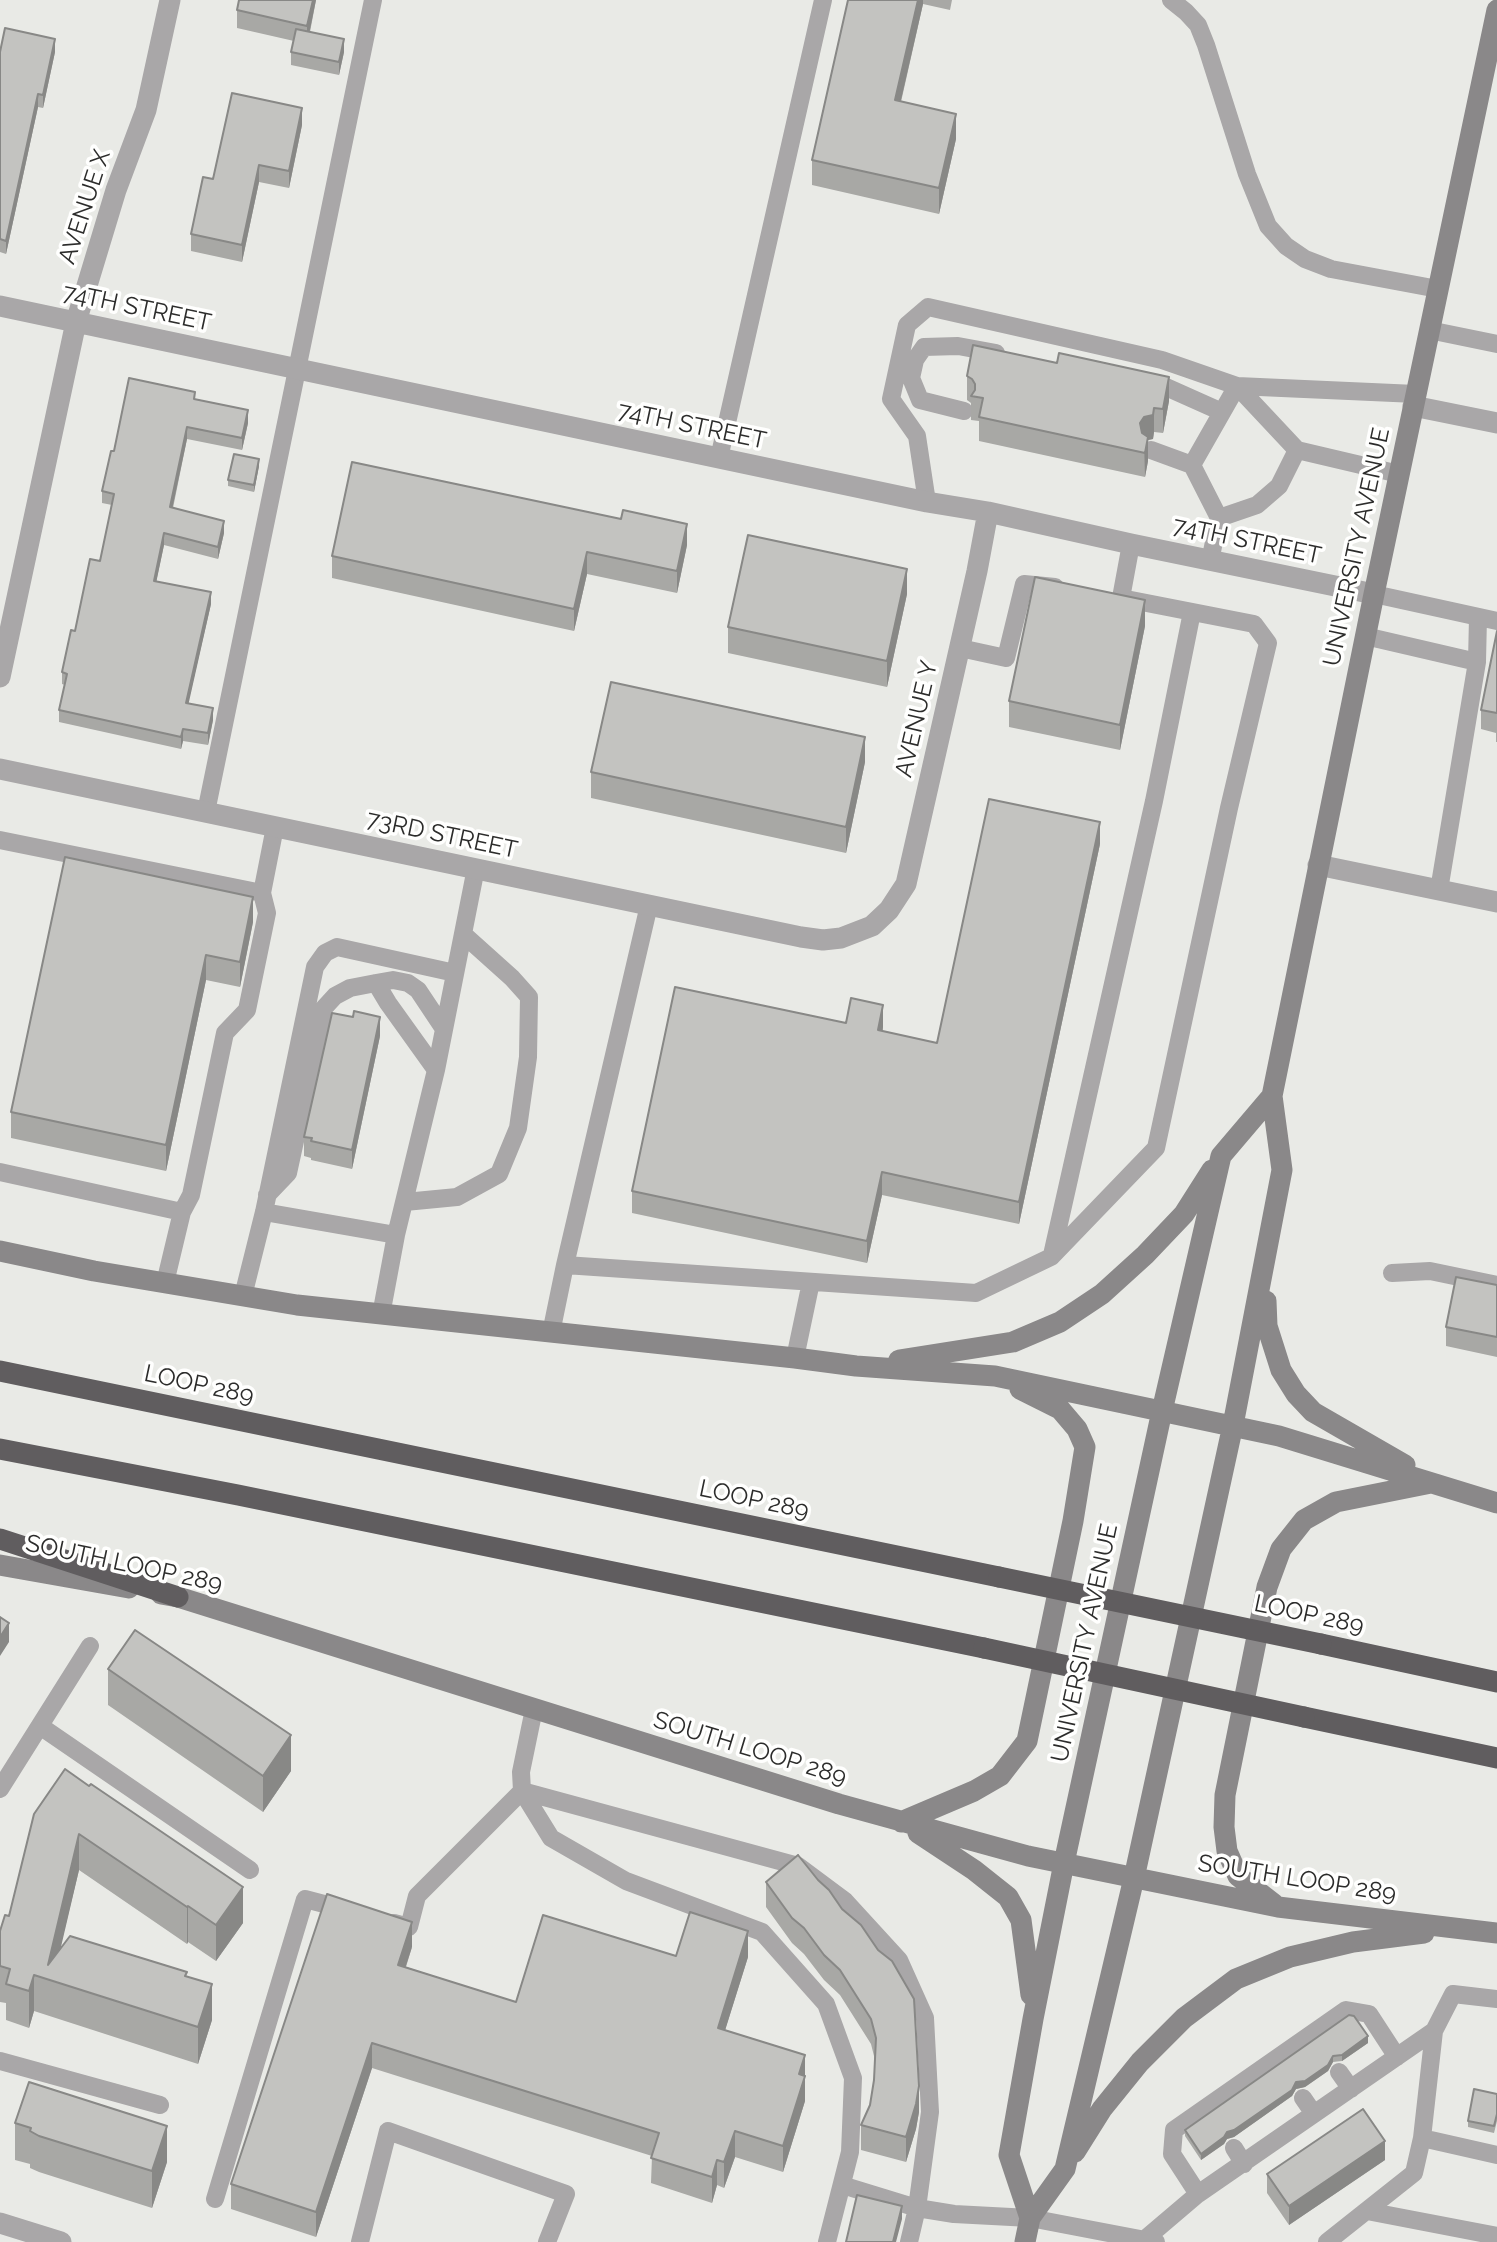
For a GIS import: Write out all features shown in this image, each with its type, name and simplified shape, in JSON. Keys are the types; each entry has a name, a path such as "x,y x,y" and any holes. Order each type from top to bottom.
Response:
{"highway":[{"name":"LOOP 289","path":"0,1371 1497,1682"},
{"path":"0,1449 984,1648 1497,1758"},
{"path":"0,1539 178,1597"}],"main road":[{"name":"UNIVERSITY AVENUE","path":"1025,2242 1030,2218 1065,2169 1134,1878 1233,1425 1282,1170 1272,1096 1365,636 1497,10"},
{"name":"UNIVERSITY AVENUE","path":"1030,2218 1009,2155 1064,1863 1162,1411 1221,1156 1272,1096"},
{"path":"856,1366 1013,1342 1060,1322 1102,1294 1153,1247 1184,1214 1221,1156"},
{"path":"0,1251 297,1305 856,1366 995,1376 1290,1439 1497,1503"},
{"path":"1264,1272 1267,1326 1282,1370 1296,1394 1313,1412 1433,1482"},
{"path":"901,1822 974,1791 1000,1776 1027,1741 1073,1521 1085,1447 1077,1429 1060,1409 995,1376"},
{"path":"1278,1907 1238,1876 1227,1851 1224,1795 1268,1587 1281,1549 1304,1520 1335,1502 1433,1482"},
{"name":"SOUTH LOOP 289","path":"0,1565 178,1597 901,1822 1064,1863 1278,1907 1497,1933"},
{"path":"901,1822 974,1870 1008,1897 1021,1920 1033,2019"},
{"path":"1065,2169 1102,2109 1140,2062 1184,2018 1236,1979 1290,1957 1353,1942 1461,1929"}],"street":[{"name":"AVENUE X","path":"0,677 76,322 116,190 146,110 170,0"},
{"name":"74TH STREET","path":"0,306 1374,594"},
{"path":"1414,400 1497,424"},
{"name":"AVENUE Y","path":"872,926 889,910 905,884 960,649 988,512"},
{"name":"73RD STREET","path":"0,769 801,937 823,940 841,938 872,926"},
{"path":"1318,865 1497,902"},
{"path":"0,2223 51,2240"}],"lane":[{"path":"206,812 373,0"},
{"path":"719,458 824,0"},
{"path":"1171,0 1198,25 1247,174 1268,226 1286,246 1305,260 1331,270 1438,289"},
{"path":"927,502 917,436 891,399 907,325 928,307 1162,360 1237,386 1414,400"},
{"path":"1429,330 1497,344"},
{"path":"964,411 920,400 911,378 915,360 924,347 958,346 1018,358"},
{"path":"1125,379 1166,387 1222,412"},
{"path":"1192,465 1237,386"},
{"path":"1237,386 1297,450 1399,474"},
{"path":"1150,450 1192,465 1219,518 1210,561"},
{"path":"1219,518 1257,505 1279,486 1297,450"},
{"path":"565,1265 976,1293 1051,1257 1156,1148 1228,808 1268,643 1254,624 1115,597 1130,544"},
{"path":"960,649 1006,657 1024,584 1075,590"},
{"path":"1374,594 1497,621"},
{"path":"1051,1257 1154,801 1192,612"},
{"path":"1438,890 1477,662 1478,617"},
{"path":"1365,636 1477,662"},
{"path":"166,1283 182,1212 191,1195 225,1033 247,1010 267,913 262,893 275,827"},
{"path":"0,840 262,893"},
{"path":"381,1314 396,1235 436,1070 476,869"},
{"path":"551,1333 649,905"},
{"path":"405,1202 457,1197 499,1174 518,1128 528,1057 529,997 463,934"},
{"path":"243,1296 266,1203 315,967 325,953 337,947 455,973"},
{"path":"266,1203 288,1173 324,1008 335,996 351,988 376,983 393,980 408,983 418,990 444,1029"},
{"path":"376,983 436,1070"},
{"path":"0,1172 182,1212"},
{"path":"266,1203 396,1235"},
{"path":"1392,1273 1430,1271 1497,1285"},
{"path":"795,1358 811,1282"},
{"path":"0,1788 90,1646"},
{"path":"534,1709 521,1772 522,1791 551,1838 626,1881 762,1932 826,2004 853,2078 850,2152 827,2242"},
{"path":"40,1726 250,1870"},
{"path":"383,1920 409,1927 417,1896 522,1791"},
{"path":"522,1791 798,1866 845,1901 899,1960 925,2018 930,2112 917,2208 909,2242"},
{"path":"215,2199 305,1899 357,1913"},
{"path":"1327,2242 1414,2173 1422,2138 1434,2031 1453,1994 1497,1999"},
{"path":"1198,2194 1172,2154 1174,2130 1207,2106 1249,2088 1282,2065 1314,2032 1346,2010 1369,2014 1397,2057"},
{"path":"842,2185 917,2208 954,2214 1030,2218 1151,2241 1198,2194 1244,2164 1276,2131 1314,2115 1434,2031"},
{"path":"1314,2032 1324,2048"},
{"path":"0,2061 160,2105"},
{"path":"1339,2072 1351,2090"},
{"path":"1303,2098 1314,2115"},
{"path":"1207,2106 1217,2122"},
{"path":"360,2242 388,2132 566,2194 547,2242"},
{"path":"1422,2138 1497,2155"},
{"path":"1234,2148 1244,2164"},
{"path":"1367,2210 1497,2236"}],"building":[{"path":"239,0 313,0 307,26 237,10"},
{"path":"848,0 918,0 895,100 956,114 939,188 812,160"},
{"path":"5,28 55,39 43,95 38,94 6,241 0,239 0,52"},
{"path":"296,29 344,39 339,62 291,52"},
{"path":"232,93 302,108 289,171 259,165 242,245 191,234 203,177 213,179"},
{"path":"973,345 1057,363 1059,353 1169,377 1163,409 1154,408 1153,415 1144,417 1140,423 1142,433 1148,437 1145,453 979,417 983,398 971,396 975,384 967,376"},
{"path":"129,378 195,392 194,399 248,410 242,438 187,427 170,507 224,521 218,547 164,533 154,581 211,592 186,703 213,708 208,733 183,729 181,737 59,710 67,674 62,672 71,630 75,631 90,559 100,561 114,494 102,491 111,451 114,451"},
{"path":"234,454 259,459 254,485 228,480"},
{"path":"352,462 621,519 623,510 687,524 677,571 587,552 574,609 332,556"},
{"path":"748,535 907,569 887,661 728,627"},
{"path":"1035,577 1145,600 1120,725 1009,701"},
{"path":"1497,631 1497,713 1481,710"},
{"path":"611,682 865,737 846,827 591,772"},
{"path":"989,799 1100,822 1019,1202 882,1172 867,1241 632,1191 675,987 846,1023 851,998 883,1005 878,1030 937,1043"},
{"path":"65,857 253,897 240,962 206,955 166,1145 11,1112"},
{"path":"354,1011 380,1017 352,1150 304,1137 332,1013 353,1017"},
{"path":"1456,1277 1497,1285 1497,1337 1446,1327"},
{"path":"0,1617 9,1623 0,1637"},
{"path":"135,1630 291,1735 263,1776 108,1669"},
{"path":"65,1769 243,1887 216,1925 79,1834 48,1965 70,1936 187,1972 185,1976 212,1984 198,2027 34,1975 29,1991 6,1984 10,1969 0,1966 0,1931 5,1915 9,1916 34,1814"},
{"path":"798,1855 842,1909 861,1925 878,1950 892,1961 914,1999 919,2086 906,2137 861,2125 870,2105 874,2080 876,2038 871,2019 840,1970 792,1918 766,1882"},
{"path":"327,1894 412,1922 398,1965 516,2002 543,1915 676,1956 690,1912 748,1931 718,2028 805,2055 799,2074 805,2076 783,2146 735,2131 724,2162 717,2160 712,2177 651,2158 659,2133 372,2043 316,2212 231,2184"},
{"path":"1349,2015 1354,2016 1368,2036 1342,2055 1333,2056 1328,2065 1305,2081 1296,2082 1292,2090 1234,2130 1227,2132 1201,2154 1185,2130"},
{"path":"29,2082 167,2126 152,2171 39,2136 30,2131 31,2128 15,2123"},
{"path":"1474,2089 1497,2094 1494,2126 1468,2121"},
{"path":"1363,2109 1385,2141 1289,2206 1267,2174"},
{"path":"857,2195 902,2206 893,2242 846,2242"}]}
